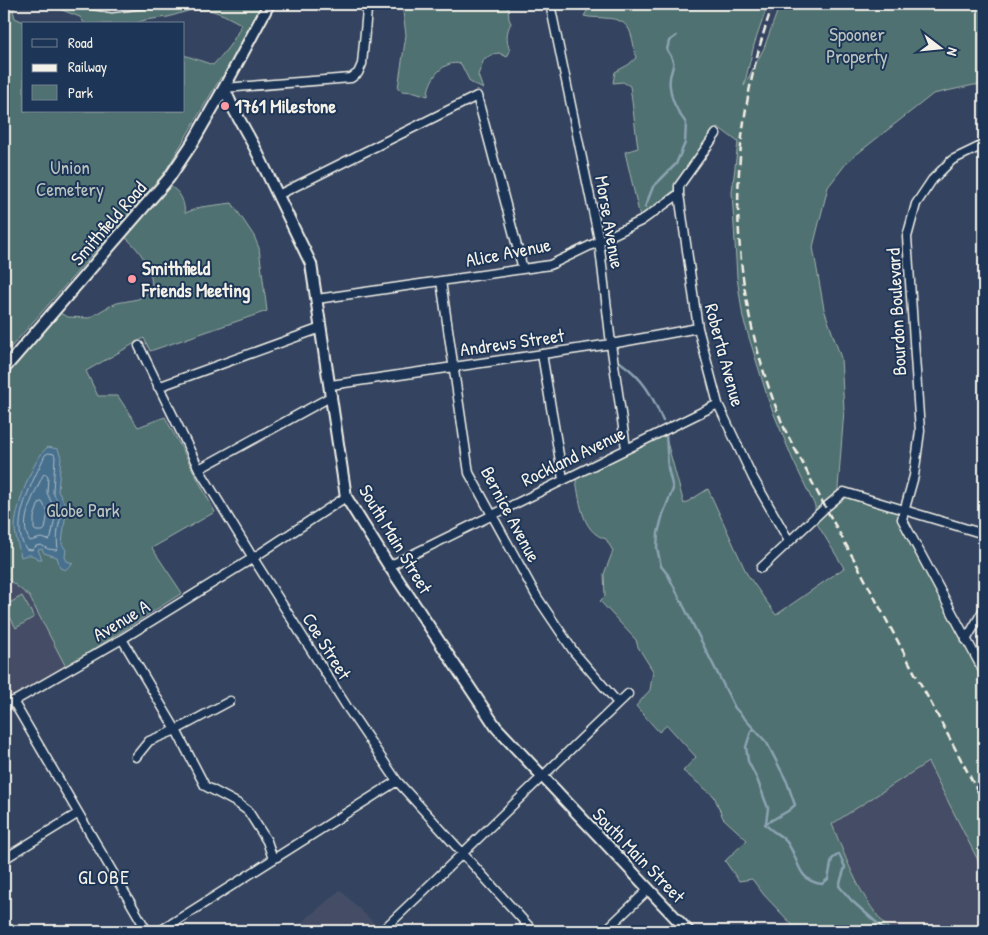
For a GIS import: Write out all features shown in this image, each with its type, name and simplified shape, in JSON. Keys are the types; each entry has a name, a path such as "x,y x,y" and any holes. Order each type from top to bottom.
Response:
{"main road":[{"name":"Smithfield Road","path":"4,369 169,178 193,142 270,4"},
{"name":"South Main Street","path":"224,88 311,264 346,497 389,566 496,727 688,931"}],"street":[{"path":"87,4 112,8 144,4"},
{"name":"Morse Avenue","path":"550,4 599,240 610,344 626,448"},
{"path":"224,88 351,78 358,73 362,64 367,10"},
{"path":"278,194 477,96 523,269"},
{"path":"679,194 679,186 716,134"},
{"name":"Bourdon Boulevard","path":"904,510 914,476 920,431 907,237 916,204 932,180 952,160 984,146"},
{"name":"Alice Avenue","path":"317,299 550,264 641,221 679,194"},
{"name":"Roberta Avenue","path":"679,194 698,328 718,404 753,478 789,541"},
{"name":"Bernice Avenue","path":"441,281 469,473 537,597 574,652 618,703"},
{"path":"158,387 321,328"},
{"name":"Andrews Street","path":"199,469 331,390 453,366 610,344 698,328"},
{"name":"Coe Street","path":"139,346 199,469 347,707 397,781 533,931"},
{"path":"542,354 564,479"},
{"name":"Rockland Avenue","path":"389,566 491,514 718,404"},
{"path":"761,568 844,492 984,534"},
{"name":"Avenue A","path":"4,707 253,558 346,497"},
{"path":"904,510 902,519 984,672"},
{"path":"966,640 984,608"},
{"path":"122,638 176,730 205,786 248,811 267,841 273,859"},
{"path":"382,931 628,694"},
{"path":"13,701 147,931"},
{"path":"136,757 149,741 176,730 230,701"},
{"path":"160,931 397,781"},
{"path":"4,858 78,814"},
{"path":"605,931 648,890"}],"shaded area":[{"path":"4,576 28,596 66,667 4,704"},
{"path":"928,762 984,872 984,931 891,931 880,921 853,875 832,824"},
{"path":"340,890 382,931 292,931"}],"green space":[{"name":"Union Cemetery","path":"4,4 17,4 13,10 15,18 24,22 22,22 22,112 185,112 185,55 213,65 233,41 241,24 210,10 191,10 168,17 140,22 84,22 80,17 57,8 39,4 90,4 112,8 147,4 268,4 226,80 221,77 165,172 4,355"},
{"path":"402,4 418,6 426,4 470,4 473,6 497,4 508,7 511,23 507,37 510,51 507,57 499,53 484,59 478,75 483,89 470,82 461,64 454,63 438,72 431,84 428,96 415,92 401,91 398,88 406,35"},
{"name":"Spooner Property","path":"594,4 768,4 754,45 744,86 764,48 780,4 984,4 984,85 974,85 933,94 848,161 828,187 813,247 824,309 841,358 844,410 837,502 850,492 904,509 901,519 984,675 984,872 928,762 832,824 856,881 872,908 891,931 798,931 764,895 752,879 739,881 725,861 747,840 723,818 714,796 683,771 696,757 667,725 659,732 636,706 650,690 653,671 638,647 636,640 600,601 605,596 604,574 613,551 606,539 597,535 586,522 580,504 575,475 664,431 684,504 708,489 747,574 776,615 844,568 816,522 815,506 793,460 769,402 743,318 737,277 732,192 738,142 718,127 672,192 640,217 625,152 638,148 630,86 623,82 613,83 615,72 636,58 633,42 629,29 621,21 584,16"},
{"name":"Globe Park","path":"163,181 179,194 183,201 185,213 201,207 232,203 254,236 259,248 267,311 150,351 144,338 86,371 98,396 118,396 138,427 165,417 215,512 152,548 182,593 66,667 29,596 4,576 4,366 53,310 68,317 89,318 117,303 138,299 148,293 152,286 146,263 138,250 121,234"},
{"path":"22,596 34,617 16,628 4,606"}],"water":[{"path":"48,447 58,449 61,457 58,491 69,512 65,519 62,544 66,550 65,557 67,561 73,563 65,570 60,568 57,557 44,553 42,549 38,550 42,559 30,555 21,557 15,533 21,498 36,462"}],"waterway":[{"path":"645,207 653,187 676,164 685,143 686,123 675,106 670,87 673,61 667,50 669,41 676,36"},
{"path":"620,362 641,381 655,403 663,421"},
{"path":"666,434 668,468 673,489 658,533 657,548 661,566 668,575 735,708 767,743 787,782 795,805 765,824 789,845 802,872 806,878 813,882 822,884 828,879 832,859 839,854 845,867 839,886 852,901 886,931"},
{"path":"754,729 751,731 746,747 748,761 768,808 766,823"}],"railway":[{"path":"773,4 757,56 746,109 740,162 738,215 742,268 750,321 764,373 789,438 984,803"}],"place":[{"name":"1761 Milestone","path":"225,106"},
{"name":"Smithfield Friends Meeting","path":"132,279"}],"district":[{"name":"GLOBE","path":"104,877"}]}
